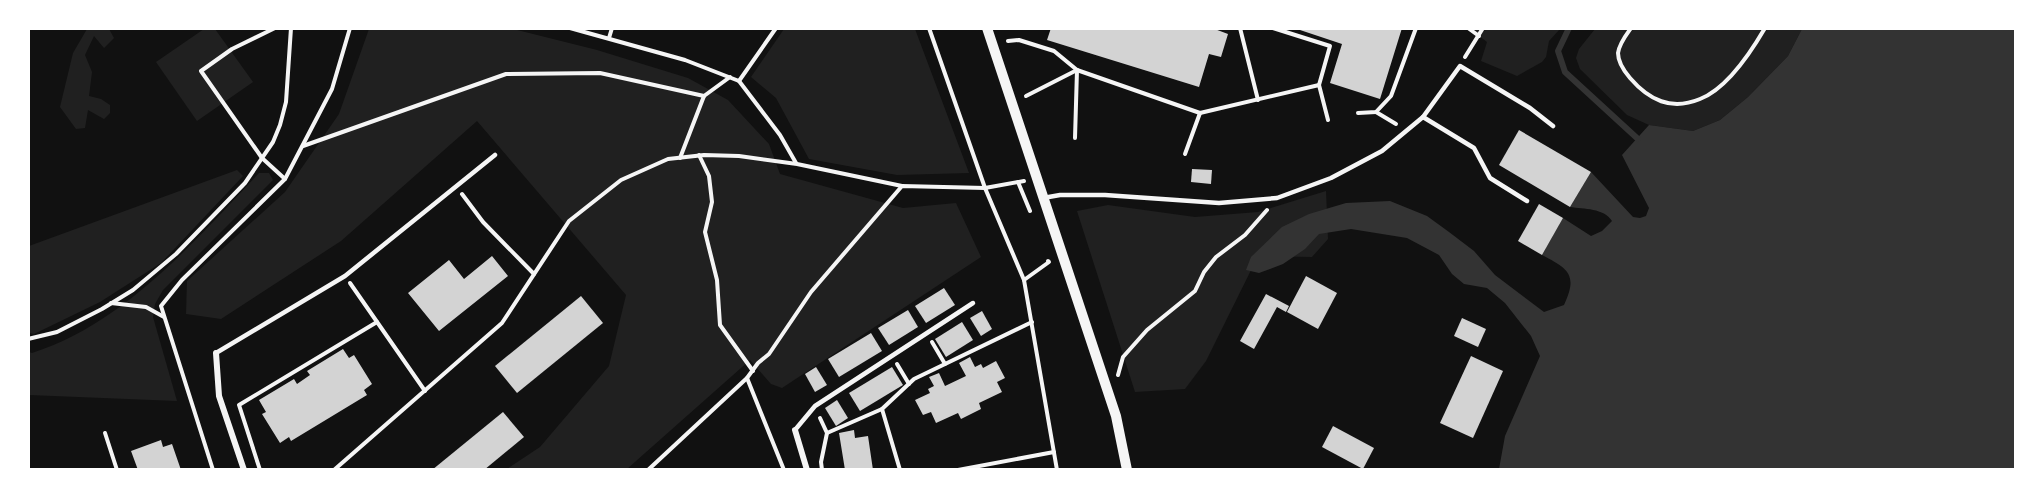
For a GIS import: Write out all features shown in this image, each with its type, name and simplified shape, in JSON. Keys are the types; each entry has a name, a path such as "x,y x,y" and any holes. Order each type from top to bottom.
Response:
{"street":[{"path":"987,28 1116,416 1128,470"},
{"path":"216,353 219,396 244,470"},
{"path":"795,430 807,470"}],"lane":[{"path":"1043,198 1060,195 1105,195 1219,203 1277,198 1331,178 1382,151 1423,117 1460,66 1530,108 1553,126"},
{"path":"1423,117 1474,148 1490,178 1527,201"},
{"path":"216,353 345,276 495,156"},
{"path":"795,430 815,406 973,303"}],"path":[{"path":"275,28 232,48 201,71 262,159 285,179"},
{"path":"28,339 57,332 133,290 176,254 244,183 273,142 286,102 291,28"},
{"path":"213,470 161,306 182,280 285,179 332,89 351,28"},
{"path":"570,28 685,60 738,81 780,135 797,164"},
{"path":"609,38 612,28"},
{"path":"738,81 776,28"},
{"path":"929,28 985,188 1024,280 1057,470"},
{"path":"1240,28 1258,100"},
{"path":"1273,28 1330,46 1319,85 1328,120"},
{"path":"1376,112 1391,96 1416,28"},
{"path":"1468,28 1479,36"},
{"path":"1460,66 1483,28"},
{"path":"1631,28 1618,52 1619,61 1627,74 1650,97 1664,103 1683,104 1701,99 1716,91 1744,60 1765,28"},
{"path":"1008,41 1019,40 1054,51 1077,70 1200,113 1319,85"},
{"path":"1026,96 1077,70"},
{"path":"1075,138 1077,70"},
{"path":"302,147 506,74 600,73 704,96"},
{"path":"680,158 704,96 730,77"},
{"path":"1358,113 1376,112 1407,130"},
{"path":"1185,154 1200,113"},
{"path":"334,470 502,323 569,221 621,180 668,159 699,155 739,156 797,164 902,186 985,188 1038,180"},
{"path":"699,155 709,176 712,202 705,232 717,280 720,325 753,371"},
{"path":"1018,182 1031,214"},
{"path":"648,470 747,378 769,354 811,292 902,186"},
{"path":"456,188 483,222 534,274"},
{"path":"1117,378 1124,357 1147,330 1195,291 1204,272 1216,257 1245,235 1277,198"},
{"path":"1024,280 1049,262 1047,254"},
{"path":"345,276 425,392"},
{"path":"111,303 146,307 164,317"},
{"path":"260,470 239,405 377,322"},
{"path":"826,433 882,409 914,379 1032,322"},
{"path":"927,334 945,364"},
{"path":"892,357 909,384"},
{"path":"747,378 784,470"},
{"path":"815,406 826,433 821,462 822,470"},
{"path":"882,409 900,470"},
{"path":"105,433 117,470"},
{"path":"958,470 1054,452"}],"shaded area":[{"path":"87,29 109,29 114,38 104,48 94,36 85,55 92,72 89,96 101,99 110,105 110,113 104,119 88,110 85,128 76,129 60,107 73,53"},
{"path":"204,29 215,29 253,82 197,121 156,62"},
{"path":"369,29 513,29 597,50 688,78 728,100 769,144 780,174 903,208 956,203 981,257 782,388 771,384 750,360 627,469 507,469 540,447 609,366 626,295 477,121 341,241 221,319 186,314 187,281 285,192 339,114"},
{"path":"784,29 915,29 969,173 897,175 809,159 776,98 751,77"},
{"path":"1470,29 1560,29 1549,41 1546,57 1542,62 1517,76 1481,61 1487,42"},
{"path":"1595,29 1802,29 1788,56 1748,97 1720,120 1693,131 1649,125 1627,115 1580,69 1576,58 1579,49"},
{"path":"1802,29 2015,29 2015,469 1499,469 1505,436 1540,356 1531,336 1505,303 1487,288 1464,284 1452,274 1439,255 1407,238 1351,229 1319,234 1305,249 1283,264 1259,273 1246,270 1251,257 1282,227 1309,214 1346,203 1390,201 1427,216 1474,251 1495,275 1544,312 1564,305 1570,286 1568,274 1559,264 1542,255 1563,218 1591,236 1602,231 1612,221 1599,211 1570,207 1591,172 1633,217 1646,216 1649,208 1622,155 1649,125 1693,131 1720,120 1748,97 1788,56"},
{"path":"237,170 243,176 161,263 100,302 34,334 29,333 29,246"},
{"path":"259,173 269,173 273,180 163,290 155,304 153,317 177,401 29,395 29,352 32,353 66,339 98,322 128,301 183,252"},
{"path":"1326,191 1328,239 1312,257 1258,256 1206,361 1185,389 1135,392 1077,211 1108,205 1195,217 1258,212"}],"building":[{"path":"1051,28 1212,28 1228,34 1221,57 1209,54 1199,87 1047,40"},
{"path":"1294,28 1402,28 1380,99 1330,83 1342,44"},
{"path":"1519,130 1591,172 1570,207 1499,165"},
{"path":"1192,169 1212,170 1211,184 1191,182"},
{"path":"1539,204 1563,218 1542,255 1518,241"},
{"path":"492,256 508,276 439,331 408,293 449,260 464,279"},
{"path":"1306,276 1337,293 1318,329 1287,312"},
{"path":"944,288 955,305 926,323 915,306"},
{"path":"1266,294 1289,306 1286,312 1277,307 1254,349 1240,341"},
{"path":"581,296 603,323 517,393 495,366"},
{"path":"908,310 918,327 889,345 878,328"},
{"path":"982,311 992,329 981,336 970,318"},
{"path":"1462,318 1486,329 1478,347 1454,336"},
{"path":"962,322 973,340 946,357 935,339"},
{"path":"871,333 882,351 839,377 828,359"},
{"path":"343,349 349,358 354,355 372,384 364,390 367,395 291,441 289,437 280,443 262,414 266,412 259,400 294,379 297,384 310,375 307,371"},
{"path":"1471,356 1503,371 1473,438 1440,423"},
{"path":"970,357 975,367 981,364 983,368 996,361 1005,378 997,382 1002,392 979,403 981,409 961,419 958,413 936,423 931,412 923,415 915,400 930,393 928,389 934,386 929,377 939,373 945,386 966,376 959,363"},
{"path":"816,367 827,385 815,392 805,374"},
{"path":"892,367 903,385 860,411 849,393"},
{"path":"837,400 848,418 836,426 825,408"},
{"path":"503,412 524,437 484,470 432,470"},
{"path":"1333,426 1374,448 1363,469 1322,447"},
{"path":"854,430 855,438 868,436 873,470 845,470 839,433"},
{"path":"161,440 163,447 172,444 181,470 138,470 131,451"}],"waterway":[{"path":"1569,28 1558,51 1565,72 1638,139"}]}
